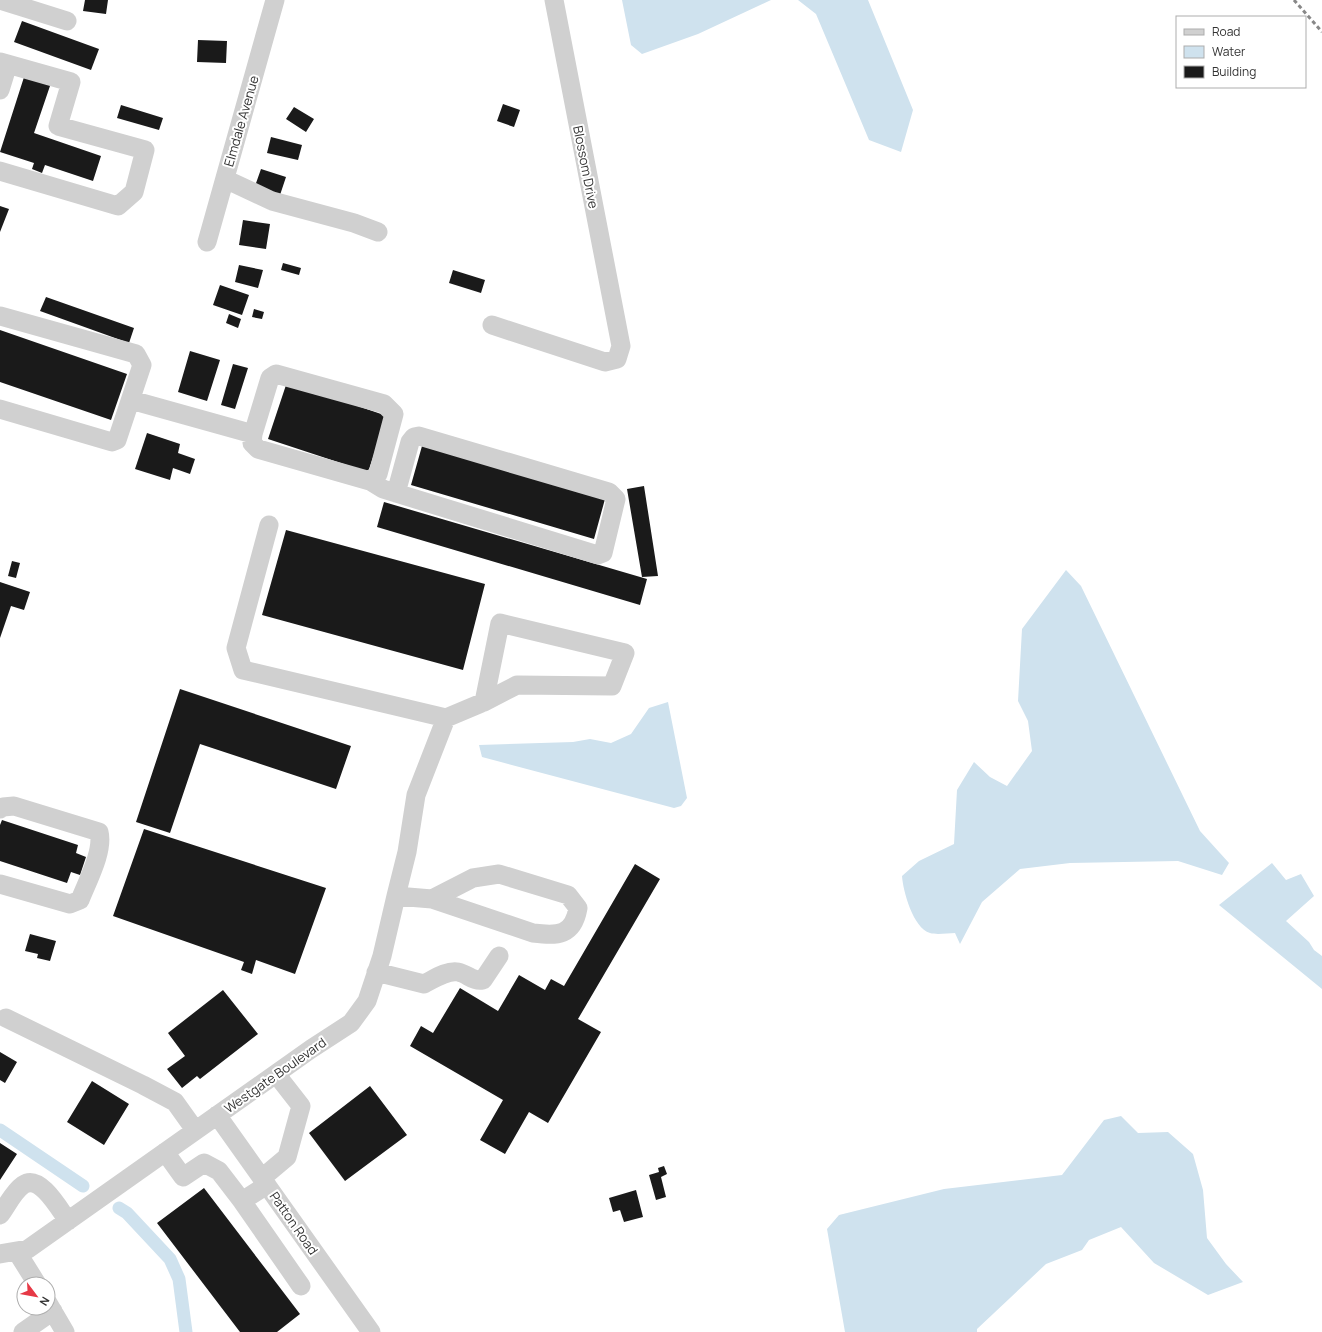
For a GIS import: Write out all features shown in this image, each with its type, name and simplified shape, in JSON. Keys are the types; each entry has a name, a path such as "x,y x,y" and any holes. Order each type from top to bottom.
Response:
{"street":[{"path":"0,0 68,21"},
{"name":"Elmdale Avenue","path":"207,242 275,0"},
{"name":"Blossom Drive","path":"492,325 605,362 617,359 620,346 554,0"},
{"path":"0,90 4,63 72,82 58,126 144,150 134,192 118,206 0,171"},
{"path":"225,179 272,201 354,223 378,232"},
{"path":"0,316 136,354 142,365 117,440 112,442 0,409"},
{"path":"370,481 378,474 394,414 384,404 276,374 270,378 253,434 252,443 258,449 370,481 383,489 396,493 598,555 603,553 616,499 609,492 419,436 414,437 410,442 396,493"},
{"path":"131,400 253,434"},
{"path":"269,525 236,648 243,670 446,718 484,702 517,685 612,686 625,653 500,623 484,702"},
{"name":"Westgate Boulevard","path":"9,1253 28,1249 217,1115 351,1023 367,1001 407,852 416,795 446,718"},
{"path":"0,809 14,806 99,832 100,837 98,853 80,900 70,904 0,884"},
{"path":"396,896 432,899 533,933 549,935 563,933 576,922 578,908 568,895 499,874 473,878 432,899"},
{"path":"376,972 424,984 438,976 458,972 477,981 483,980 499,956"},
{"path":"6,1018 143,1085 174,1102 196,1130"},
{"path":"242,1201 264,1182 287,1158 302,1106 276,1074"},
{"name":"Patton Road","path":"217,1115 371,1332"},
{"path":"165,1152 183,1177 204,1163 219,1171 302,1286"},
{"path":"0,1215 24,1184 33,1183 40,1186 52,1198 68,1221"},
{"path":"9,1253 29,1276"},
{"path":"23,1332 40,1316"},
{"path":"55,1316 65,1332"}],"water":[{"path":"622,0 771,0 698,34 642,54 631,45"},
{"path":"798,0 868,0 913,110 901,152 869,140 816,14"},
{"path":"1066,570 1081,586 1200,831 1229,863 1222,875 1178,861 1070,863 1020,869 982,902 960,944 955,933 933,934 924,930 914,917 910,908 904,891 902,876 919,861 954,844 957,790 974,762 990,777 1007,786 1032,751 1028,721 1018,701 1022,629"},
{"path":"668,702 687,798 681,806 674,808 482,757 479,745 573,742 590,739 611,743 631,734 649,708"},
{"path":"1272,863 1286,880 1301,874 1314,896 1286,921 1309,942 1314,950 1322,956 1322,989 1219,905"},
{"path":"1121,1116 1138,1133 1168,1132 1193,1154 1203,1190 1207,1238 1226,1264 1243,1282 1208,1295 1154,1263 1121,1227 1089,1240 1082,1250 1046,1264 977,1329 977,1332 845,1332 827,1229 839,1215 944,1189 1062,1175 1104,1120"}],"building":[{"path":"85,0 108,0 106,14 83,11"},
{"path":"22,21 99,49 91,70 14,42"},
{"path":"198,40 227,41 226,63 197,62"},
{"path":"25,74 51,83 34,133 101,156 93,181 45,165 42,173 32,169 34,163 0,152"},
{"path":"503,104 520,110 514,127 497,121"},
{"path":"121,105 163,118 159,130 117,118"},
{"path":"294,107 314,119 306,132 286,119"},
{"path":"271,137 302,145 298,160 267,153"},
{"path":"261,169 286,177 280,195 255,186"},
{"path":"0,206 9,209 0,232"},
{"path":"243,220 270,224 266,249 239,245"},
{"path":"283,263 301,268 299,275 281,270"},
{"path":"239,265 263,270 258,288 235,282"},
{"path":"453,270 485,280 481,293 449,283"},
{"path":"220,285 249,295 242,315 213,305"},
{"path":"46,297 134,328 129,343 40,311"},
{"path":"254,309 264,312 262,319 252,317"},
{"path":"229,314 241,319 238,328 226,323"},
{"path":"0,330 127,374 111,420 0,382"},
{"path":"190,351 220,360 207,401 178,392"},
{"path":"233,364 248,368 235,409 221,405"},
{"path":"287,382 387,416 368,472 268,439"},
{"path":"147,433 180,444 178,453 195,459 190,474 173,468 170,480 135,469"},
{"path":"422,446 605,499 594,539 411,485"},
{"path":"644,486 658,576 642,577 627,489"},
{"path":"384,502 647,579 640,605 377,527"},
{"path":"286,530 485,584 463,670 262,615"},
{"path":"12,561 20,563 16,578 8,576"},
{"path":"0,582 30,592 24,610 11,606 0,638"},
{"path":"180,689 351,746 336,789 200,744 170,833 136,822"},
{"path":"2,820 78,845 76,853 86,857 80,875 71,872 67,883 0,861 0,825"},
{"path":"144,829 326,888 295,974 256,960 252,974 241,970 244,962 113,916"},
{"path":"635,864 660,879 578,1019 601,1032 548,1123 529,1112 505,1154 480,1140 503,1100 410,1046 421,1026 433,1033 460,988 498,1011 519,975 545,990 551,979 564,986"},
{"path":"30,934 56,941 50,961 37,958 38,954 25,951"},
{"path":"223,990 258,1034 200,1079 197,1076 182,1088 167,1069 185,1056 168,1033"},
{"path":"0,1052 17,1062 5,1083 0,1080"},
{"path":"92,1081 129,1104 104,1145 67,1122"},
{"path":"370,1086 407,1135 345,1181 309,1133"},
{"path":"0,1143 17,1154 0,1180"},
{"path":"664,1166 667,1174 661,1177 666,1197 656,1200 649,1175 659,1172 658,1168"},
{"path":"204,1188 300,1314 277,1332 240,1332 157,1223"},
{"path":"636,1190 643,1217 624,1222 620,1210 613,1212 609,1198"}],"waterway":[{"path":"0,1130 83,1186"},
{"path":"119,1208 127,1213 170,1259 179,1279 186,1332"}],"railway":[{"path":"1294,0 1322,32"}]}
